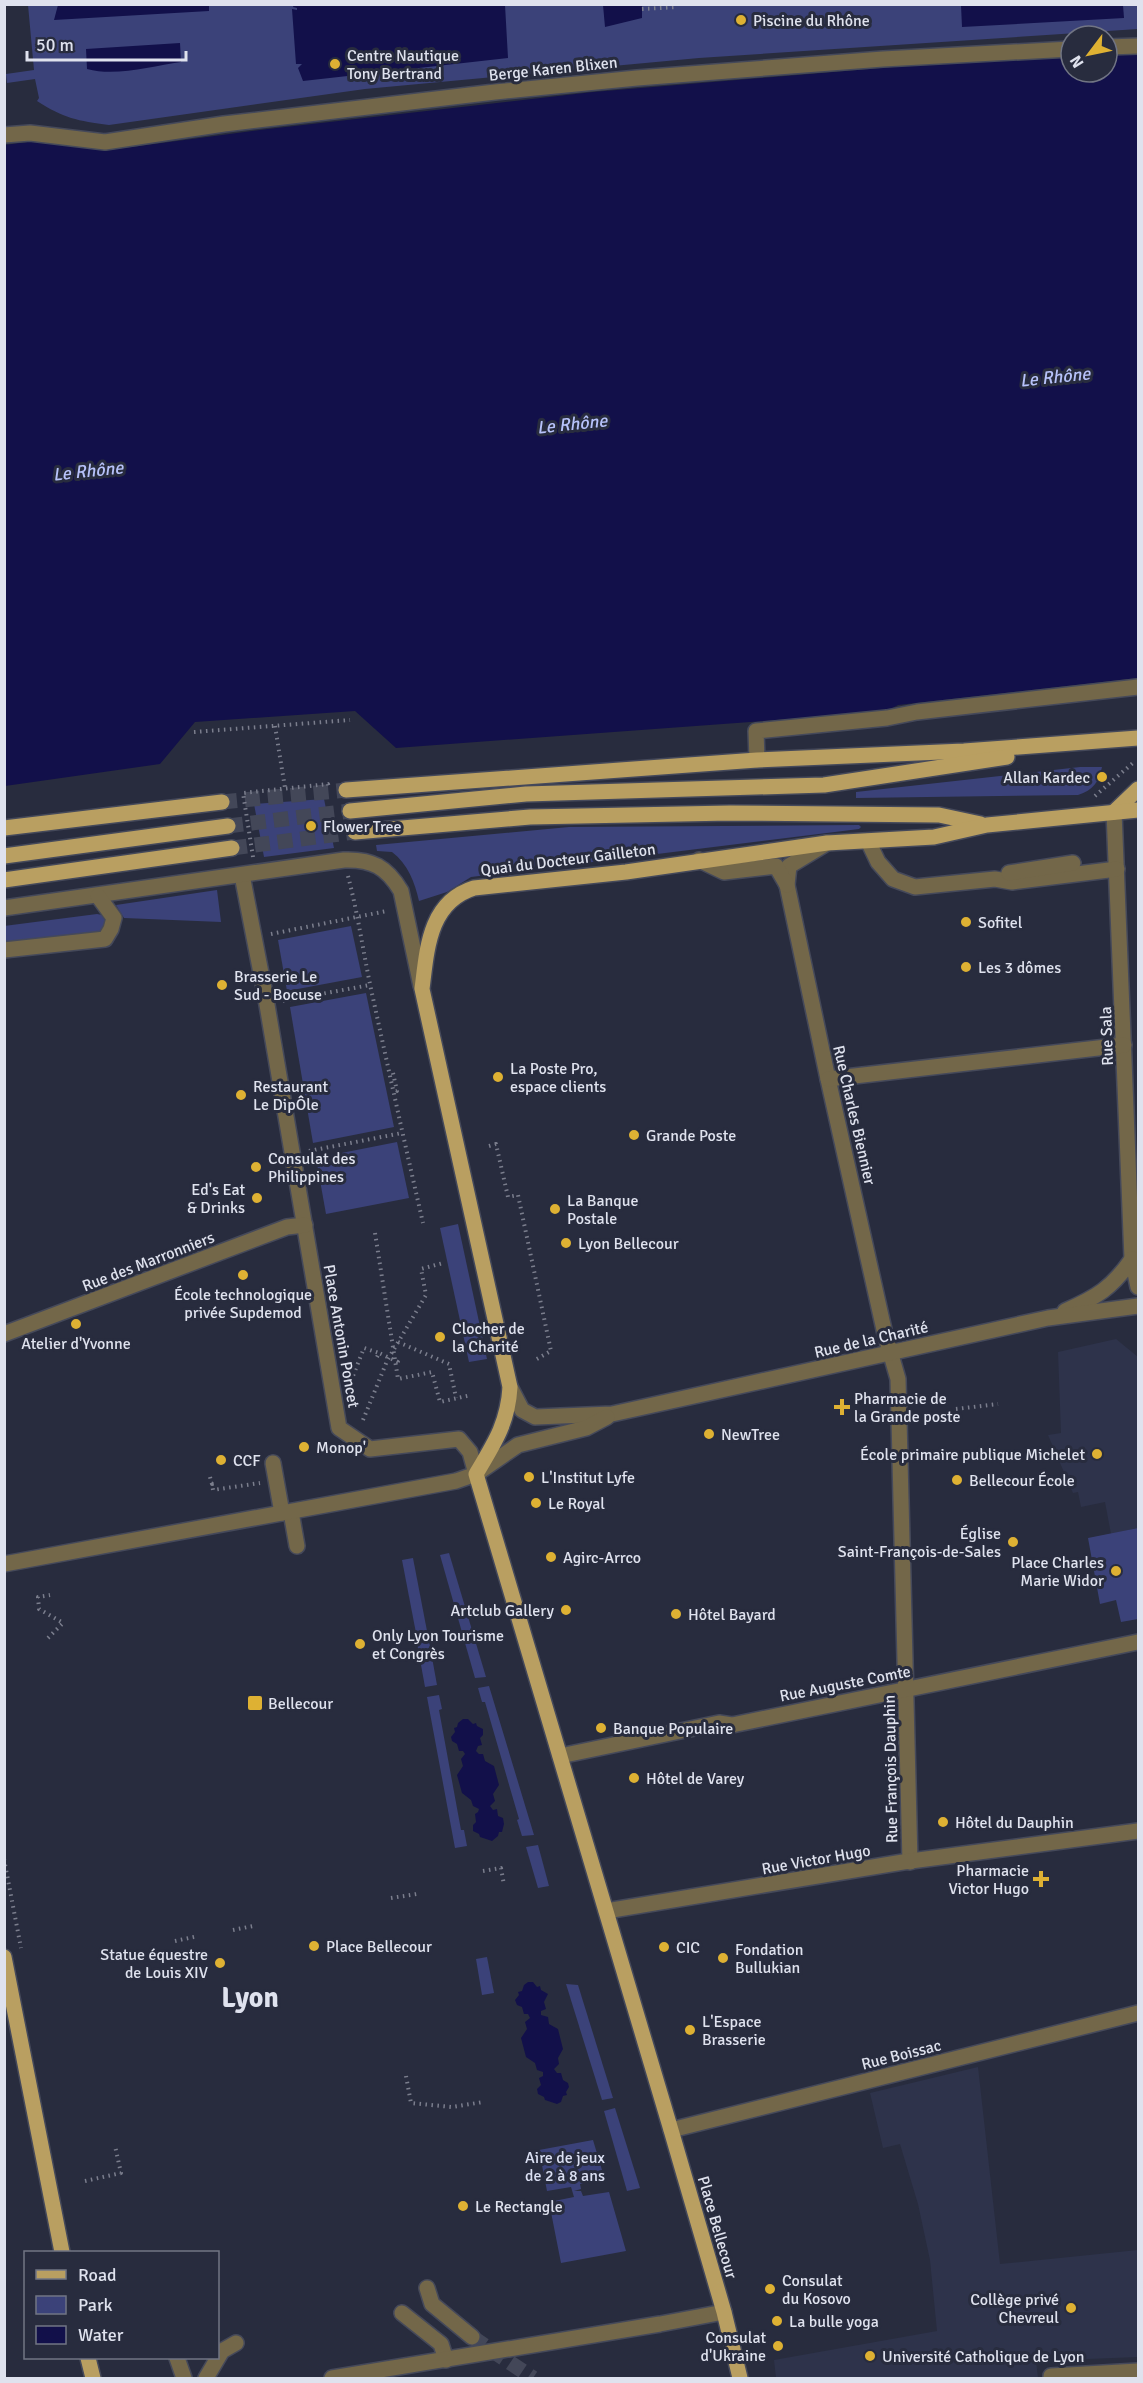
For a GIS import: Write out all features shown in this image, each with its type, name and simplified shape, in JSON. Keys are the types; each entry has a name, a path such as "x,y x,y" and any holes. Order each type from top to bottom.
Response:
{"main road":[{"path":"346,790 757,760 964,752 1135,739"},
{"path":"350,811 526,794 824,784 1135,739"},
{"path":"1114,813 1138,789"},
{"path":"4,828 222,802"},
{"name":"Quai du Docteur Gailleton","path":"422,989 428,940 436,920 448,903 463,892 474,888 626,872 827,843 934,837 987,825 1138,810"},
{"name":"Quai du Docteur Gailleton","path":"355,832 530,817 730,813 939,815 987,825"},
{"path":"4,856 228,826"},
{"path":"4,880 232,848"},
{"path":"422,989 510,1388 509,1410 496,1441 476,1474"},
{"name":"Place Bellecour","path":"476,1474 671,2130 724,2312 740,2379"},
{"path":"4,1956 9,2008 62,2251"},
{"path":"88,2359 93,2379"}],"street":[{"path":"1119,47 1138,46"},
{"name":"Berge Karen Blixen","path":"4,135 30,133 105,142 235,123 625,79 883,59 1059,50"},
{"path":"757,760 756,731 887,718 917,712 1138,687"},
{"name":"Rue Sala","path":"1114,813 1132,1259 1138,1287"},
{"path":"868,841 878,862 893,879 915,887 995,879 1012,882 1117,869"},
{"path":"787,885 789,866 827,843"},
{"path":"4,908 344,860 380,865 393,878 401,891 422,989"},
{"path":"699,860 724,872 776,866 787,885"},
{"path":"995,879 1013,871 1073,863"},
{"name":"Place Antonin Poncet","path":"242,875 267,999 339,1428 369,1449 459,1439 470,1452 476,1474"},
{"name":"Rue Charles Biennier","path":"787,885 828,1079 891,1352"},
{"path":"4,950 105,939 114,918 98,896"},
{"path":"828,1079 1124,1045"},
{"name":"Rue des Marronniers","path":"4,1334 287,1227 305,1225"},
{"path":"1048,1318 1106,1291 1132,1259"},
{"name":"Rue de la Charité","path":"510,1388 522,1410 535,1417 612,1414 1048,1318 1138,1306"},
{"name":"Rue François Dauphin","path":"891,1352 898,1379 910,1862"},
{"name":"Rue de la Charité","path":"476,1474 518,1446 586,1428 612,1414"},
{"path":"273,1463 297,1546"},
{"path":"4,1564 435,1485 476,1474"},
{"name":"Rue Auguste Comte","path":"560,1756 719,1723 732,1725 1138,1642"},
{"name":"Rue Victor Hugo","path":"606,1911 910,1862 1138,1831"},
{"name":"Rue Boissac","path":"671,2130 1138,2013"},
{"path":"427,2288 432,2304 472,2337"},
{"path":"332,2379 724,2312"},
{"path":"402,2313 441,2344 446,2360"},
{"path":"219,2356 222,2351 236,2343"},
{"path":"177,2359 184,2379"},
{"path":"206,2379 217,2359"},
{"path":"1051,2379 1051,2376 1138,2372"}],"path":[{"path":"642,9 677,7"},
{"path":"194,732 350,720"},
{"path":"275,726 285,788"},
{"path":"1095,797 1134,762"},
{"path":"254,861 243,792 328,784 330,795"},
{"path":"347,873 359,917 370,985 423,1223"},
{"path":"270,934 393,910"},
{"path":"282,1001 370,985"},
{"path":"393,1073 397,1091 393,1092"},
{"path":"308,1152 402,1133"},
{"path":"489,1146 496,1144 508,1197 518,1195 551,1351 536,1360"},
{"path":"375,1233 398,1379 432,1372 440,1402 471,1395"},
{"path":"363,1420 389,1358 426,1295 421,1269 443,1263"},
{"path":"398,1342 449,1364 456,1398"},
{"path":"351,1381 364,1348 398,1362 397,1365"},
{"path":"956,1408 998,1404"},
{"path":"210,1477 212,1484 215,1483 212,1484 213,1490 246,1485"},
{"path":"48,1638 63,1623 39,1608 38,1597 50,1595"},
{"path":"483,1871 501,1868 504,1885"},
{"path":"391,1898 417,1894"},
{"path":"232,1930 253,1926"},
{"path":"175,1941 198,1936"},
{"path":"406,2076 411,2103 452,2107 483,2102"},
{"path":"85,2181 121,2173 116,2146"}],"shaded area":[{"name":"École primaire publique Michelet","path":"1116,1339 1138,1357 1138,1528 1111,1534 1105,1502 1081,1507 1078,1492 1073,1493 1048,1435 1061,1433 1058,1352"},
{"path":"978,2067 1000,2264 1138,2250 1138,2357 1036,2361 1038,2378 776,2378 774,2360 937,2331 930,2260 918,2204 900,2144 883,2148 870,2093"}],"green space":[{"name":"Centre Nautique Tony Bertrand","path":"28,5 1138,5 1138,29 1119,30 1119,24 1059,24 1059,34 699,58 365,89 109,125 71,118 37,101 39,98 35,79 7,83 6,74 34,70"},
{"path":"1080,767 1102,767 1094,785 1088,791 1078,795 856,798 856,792"},
{"path":"324,799 334,848 264,857 254,804"},
{"path":"859,825 861,827 859,829 471,877 447,892 419,901 407,868 392,852 377,851 376,845 569,827"},
{"path":"217,890 221,922 124,918 116,905"},
{"path":"102,915 107,923 102,933 5,943 4,926"},
{"path":"351,926 362,977 287,991 278,940"},
{"path":"366,993 394,1127 313,1143 290,1007"},
{"path":"397,1142 409,1198 326,1214 316,1158"},
{"path":"458,1224 487,1359 469,1362 440,1228"},
{"name":"Place Charles Marie Widor","path":"1138,1528 1138,1619 1121,1622 1116,1600 1100,1604 1088,1538"},
{"path":"449,1553 486,1677 475,1678 440,1555"},
{"path":"413,1558 427,1631 416,1633 402,1560"},
{"path":"429,1641 437,1685 425,1687 417,1643"},
{"path":"489,1686 534,1835 522,1836 517,1820 519,1819 485,1702 482,1702 478,1688"},
{"path":"439,1695 442,1709 439,1710 461,1830 464,1830 467,1846 455,1848 427,1697"},
{"path":"538,1845 549,1886 538,1888 526,1847"},
{"path":"487,1957 494,1993 482,1995 476,1959"},
{"path":"566,1984 578,1985 613,2098 602,2100"},
{"path":"615,2108 640,2188 627,2191 604,2111"},
{"name":"Aire de jeux de 2 à 8 ans","path":"593,2140 605,2180 580,2184 581,2189 574,2191 581,2191 583,2196 609,2192 626,2251 561,2263 549,2202 574,2197 571,2187 547,2191 539,2150"}],"water":[{"path":"209,4 209,11 54,20 58,5"},
{"path":"294,4 505,5 508,58 303,81 298,68 302,64 296,64 292,9 297,10 297,8 293,7"},
{"path":"603,5 642,5 642,18 605,27"},
{"path":"961,5 1123,5 1124,18 962,27"},
{"path":"180,43 181,62 110,72 87,69 86,49"},
{"name":"Le Rhône","path":"1138,54 1138,678 898,705 885,712 396,748 355,711 195,722 160,764 5,786 4,145 36,141 109,150 268,129 593,92 917,65 1059,58 1059,84 1119,84 1119,55"},
{"path":"463,1719 468,1719 473,1724 476,1723 483,1729 483,1735 480,1738 482,1745 478,1746 476,1751 483,1754 485,1761 494,1766 499,1785 493,1794 495,1801 490,1806 493,1810 497,1809 498,1816 503,1818 504,1824 502,1832 499,1832 492,1841 480,1837 473,1831 473,1825 476,1822 475,1814 479,1809 473,1806 471,1800 462,1793 457,1775 463,1766 461,1759 465,1754 459,1751 451,1737 455,1732 454,1728"},
{"path":"528,1982 533,1982 537,1987 540,1986 541,1990 548,1994 544,2002 546,2009 541,2011 541,2015 548,2017 549,2024 558,2029 563,2049 558,2058 559,2064 554,2069 557,2073 561,2073 569,2087 567,2095 563,2096 561,2102 557,2104 545,2100 538,2094 537,2089 541,2085 539,2078 543,2076 543,2072 537,2070 535,2063 526,2057 521,2038 527,2029 525,2022 530,2018 528,2014 524,2014 522,2007 517,2005 515,2000 519,1995 518,1992 522,1991"}],"tunnel":[{"path":"222,802 346,790"},
{"path":"228,826 350,811"},
{"path":"232,848 355,832"},
{"path":"472,2337 533,2378"}],"place":[{"name":"Piscine du Rhône","path":"741,20"},
{"name":"Centre Nautique Tony Bertrand","path":"335,64"},
{"name":"Allan Kardec","path":"1102,777"},
{"name":"Flower Tree","path":"311,826"},
{"name":"Sofitel","path":"966,922"},
{"name":"Les 3 dômes","path":"966,967"},
{"name":"Brasserie Le Sud - Bocuse","path":"222,985"},
{"name":"La Poste Pro, espace clients","path":"498,1077"},
{"name":"Restaurant Le DipÔle","path":"241,1095"},
{"name":"Grande Poste","path":"634,1135"},
{"name":"Consulat des Philippines","path":"256,1167"},
{"name":"Ed's Eat & Drinks","path":"257,1198"},
{"name":"La Banque Postale","path":"555,1209"},
{"name":"Lyon Bellecour","path":"566,1243"},
{"name":"École technologique privée Supdemod","path":"243,1275"},
{"name":"Atelier d'Yvonne","path":"76,1324"},
{"name":"Clocher de la Charité","path":"440,1337"},
{"name":"Pharmacie de la Grande poste","path":"842,1407"},
{"name":"NewTree","path":"709,1434"},
{"name":"Monop'","path":"304,1447"},
{"name":"École primaire publique Michelet","path":"1097,1454"},
{"name":"CCF","path":"221,1460"},
{"name":"L'Institut Lyfe","path":"529,1477"},
{"name":"Bellecour École","path":"957,1480"},
{"name":"Le Royal","path":"536,1503"},
{"name":"Église Saint-François-de-Sales","path":"1013,1542"},
{"name":"Agirc-Arrco","path":"551,1557"},
{"name":"Place Charles Marie Widor","path":"1116,1571"},
{"name":"Artclub Gallery","path":"566,1610"},
{"name":"Hôtel Bayard","path":"676,1614"},
{"name":"Only Lyon Tourisme et Congrès","path":"360,1644"},
{"name":"Bellecour","path":"255,1703"},
{"name":"Banque Populaire","path":"601,1728"},
{"name":"Hôtel de Varey","path":"634,1778"},
{"name":"Hôtel du Dauphin","path":"943,1822"},
{"name":"Pharmacie Victor Hugo","path":"1041,1879"},
{"name":"Place Bellecour","path":"314,1946"},
{"name":"CIC","path":"664,1947"},
{"name":"Fondation Bullukian","path":"723,1958"},
{"name":"Statue équestre de Louis XIV","path":"220,1963"},
{"name":"L'Espace Brasserie","path":"690,2030"},
{"name":"Le Rectangle","path":"463,2206"},
{"name":"Consulat du Kosovo","path":"770,2289"},
{"name":"Collège privé Chevreul","path":"1071,2308"},
{"name":"La bulle yoga","path":"777,2321"},
{"name":"Consulat d'Ukraine","path":"778,2346"},
{"name":"Université Catholique de Lyon","path":"870,2356"}],"district":[{"name":"Lyon","path":"250,1997"}]}
